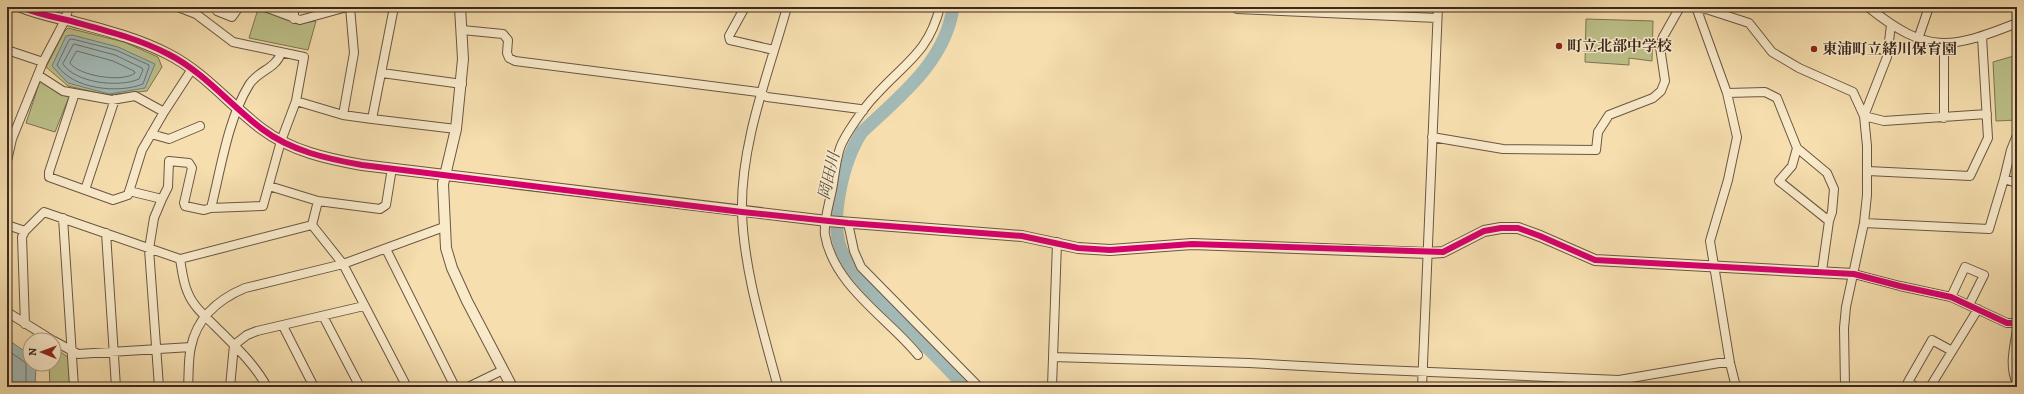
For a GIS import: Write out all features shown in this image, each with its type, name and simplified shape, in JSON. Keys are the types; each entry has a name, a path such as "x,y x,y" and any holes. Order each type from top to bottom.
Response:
{"street":[{"path":"23,7 140,41 168,53 192,69 236,108 263,130 281,142 333,160 742,212 848,223 1022,236 1057,242 1078,248 1110,250 1192,244 1428,253 1443,252 1484,231 1501,228 1518,228 1595,260 1822,271 1854,274 1951,297 2007,323 2017,323"},
{"path":"7,161 12,139 43,62 65,20 69,7"},
{"path":"159,387 149,249 154,218 168,187 169,161 189,163 192,168 184,203 185,206 204,210 211,208 263,206 281,142 296,101 304,57 233,42 197,10 178,7"},
{"path":"218,11 232,17 239,7"},
{"path":"265,7 300,20 313,18 349,7 354,52 343,115"},
{"path":"294,7 294,19"},
{"path":"372,119 394,7"},
{"path":"460,7 464,59 456,128 444,175 444,227 446,248 452,268 467,301 512,387"},
{"path":"745,7 729,36 730,40 774,50"},
{"path":"778,387 748,271 742,212 748,148 787,7"},
{"path":"918,355 904,337 868,304 844,276 828,246 825,234 840,147 863,111 877,93 918,53 930,33 940,7"},
{"path":"1237,7 1237,10 1437,18"},
{"path":"1422,387 1438,7"},
{"path":"1432,137 1503,149 1596,150 1598,132 1609,115 1654,98 1661,91 1665,81 1660,47 1663,37 1680,7"},
{"path":"1868,7 1891,25 1918,39 1944,44 1982,37 2017,23"},
{"path":"1918,39 1929,7"},
{"path":"1736,387 1730,364 1710,241 1728,180 1737,137 1727,93 1696,9 1706,9 1749,23 1772,52 1799,68 1853,92 1864,116 1868,171 1864,223 1846,307 1844,328 1845,387"},
{"path":"1864,116 1888,57 1891,25"},
{"path":"462,30 503,34 508,40 507,53 509,58 515,61 758,92 762,95 860,109 863,111"},
{"path":"1868,171 1970,176 1988,138 1982,37"},
{"path":"1944,44 1944,118"},
{"path":"7,50 43,62"},
{"path":"211,208 236,108 250,83 275,64 281,53"},
{"path":"75,93 49,177 114,200 128,195 142,150 164,112 192,69"},
{"path":"382,73 462,84"},
{"path":"38,75 63,91 114,99 135,96 164,112"},
{"path":"1727,93 1764,92 1777,98 1797,148 1827,173 1834,189 1832,212 1829,221 1822,271"},
{"path":"85,190 114,99"},
{"path":"296,101 343,115 456,128"},
{"path":"1864,116 1884,121 1987,114"},
{"path":"151,134 169,139 200,126"},
{"path":"1864,223 1989,229 2011,150 2017,135"},
{"path":"1797,148 1792,166 1779,181 1829,221"},
{"path":"269,186 318,201 380,209 386,205 392,168"},
{"path":"2004,179 2017,183"},
{"path":"129,191 162,199"},
{"path":"312,225 318,201"},
{"path":"25,324 22,237 25,231 44,212 180,259 312,225"},
{"path":"63,218 74,387"},
{"path":"848,223 854,252 861,267 979,387"},
{"path":"7,225 25,231"},
{"path":"312,225 343,264 407,387"},
{"path":"188,387 191,346 205,316 220,301 245,288 343,264 444,227"},
{"path":"106,233 116,387"},
{"path":"1052,387 1057,242"},
{"path":"386,249 455,387"},
{"path":"180,259 187,292 205,316 260,374 267,387"},
{"path":"1951,297 1965,267 1984,275 1969,305"},
{"path":"230,387 234,345 247,335 257,331 364,306"},
{"path":"1930,387 1978,309"},
{"path":"7,312 38,332"},
{"path":"323,316 360,387"},
{"path":"283,326 314,387"},
{"path":"2017,330 2012,364 2013,376 2017,383"},
{"path":"1916,387 1908,382 1932,340 1952,351"},
{"path":"62,346 78,354 191,346"},
{"path":"1053,357 1248,363 1619,380 1718,363 1730,364"},
{"path":"468,387 503,370"}],"green space":[{"path":"258,9 298,24 316,21 308,50 249,38"},
{"path":"1586,19 1653,21 1652,61 1629,58 1629,65 1585,62"},
{"path":"68,28 124,42 158,57 162,67 147,91 107,95 68,86 46,67 64,32"},
{"path":"2017,55 2017,120 1996,121 1993,62"},
{"path":"41,78 63,95 69,97 55,132 26,123"},
{"path":"62,353 69,358 71,387 50,387 49,372 62,372"}],"water":[{"path":"72,35 118,47 155,64 145,88 109,94 68,83 52,66 66,36"},
{"path":"7,339 22,349 22,372 36,372 35,387 7,387"}],"waterway":[{"name":"岡田川","path":"953,7 949,26 931,61 906,91 862,132 855,144 849,157 840,189 837,221 841,249 858,277 965,387"}],"cycle path":[{"path":"21,7 120,35 156,48 181,61 194,70 251,120 273,137 310,153 362,165 742,212 848,223 1022,236 1078,248 1110,250 1192,244 1443,252 1484,231 1501,228 1518,228 1595,260 1854,274 1951,297 2007,323 2017,323"}],"place":[{"name":"町立北部中学校","path":"1559,46"},
{"name":"東浦町立緒川保育園","path":"1814,49"}]}
